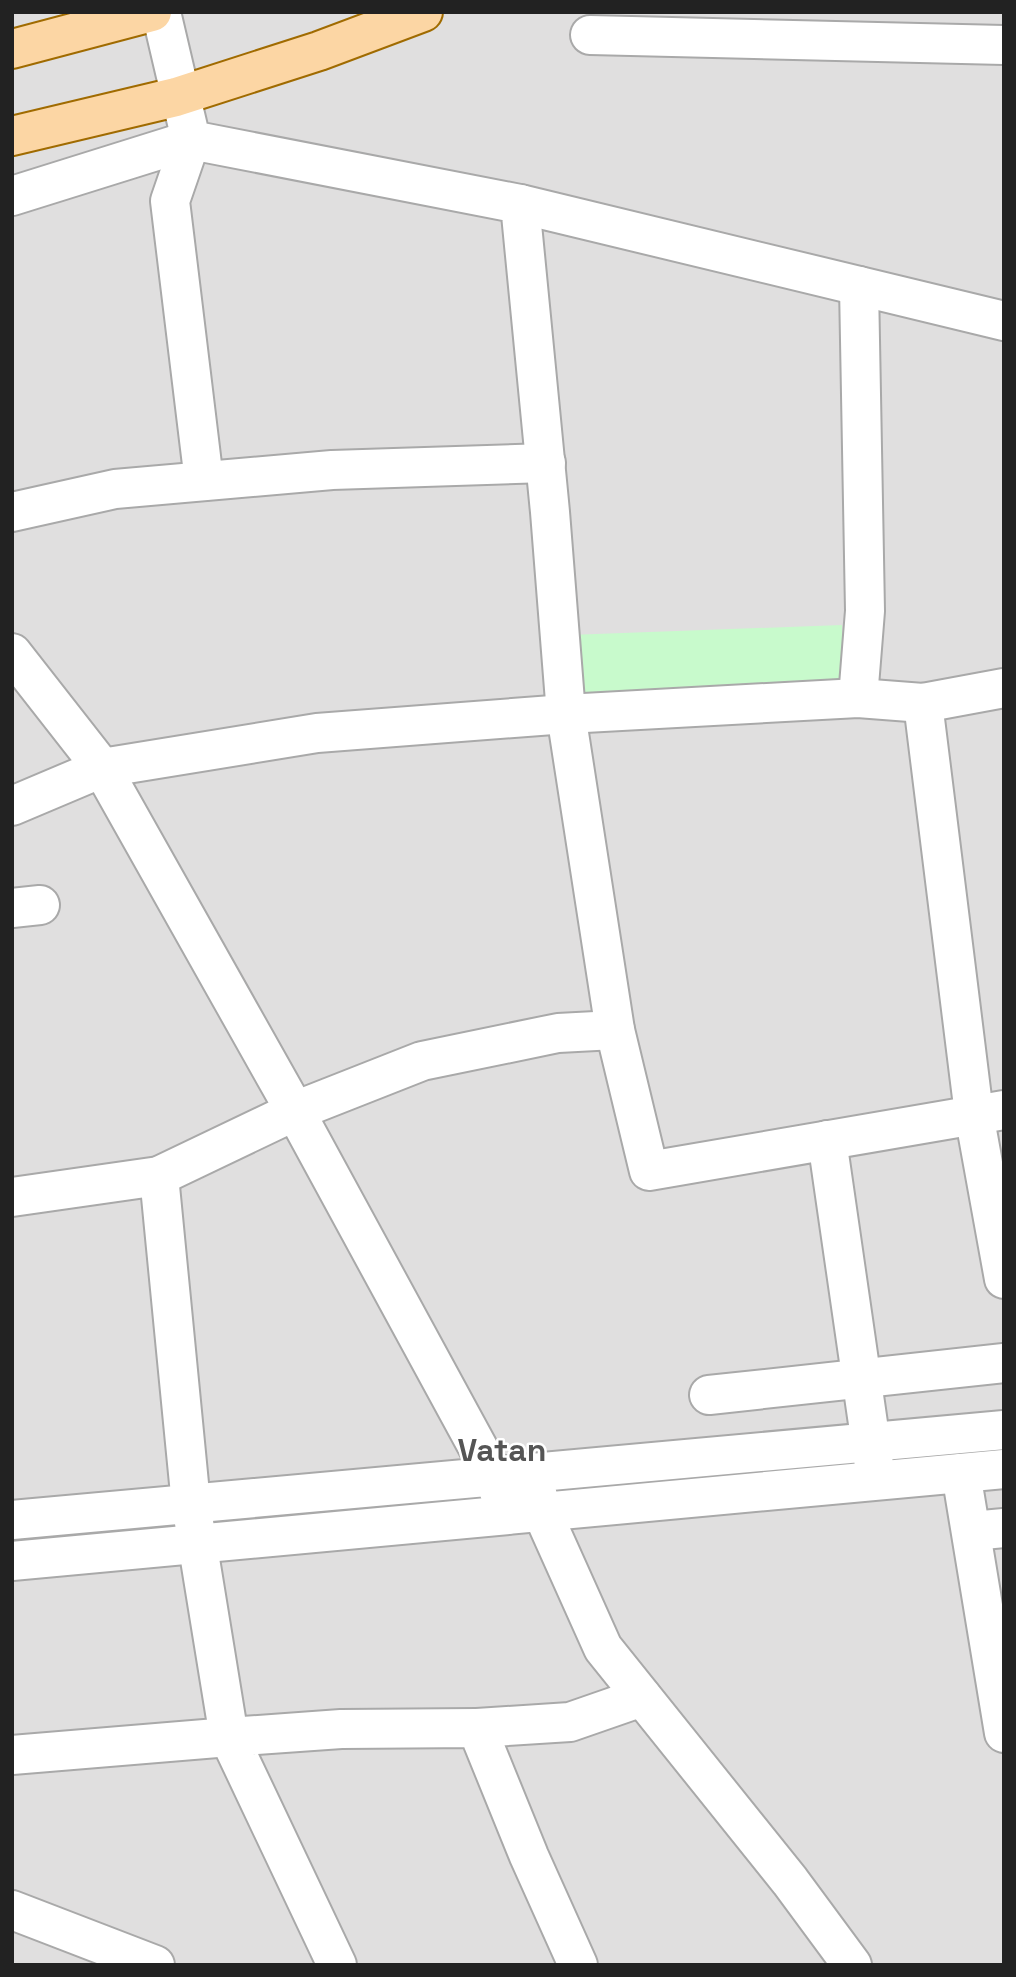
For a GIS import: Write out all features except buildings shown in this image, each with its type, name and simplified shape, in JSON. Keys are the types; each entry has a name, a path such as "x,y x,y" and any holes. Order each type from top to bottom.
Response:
{"main road":[{"path":"12,49 152,12"},
{"path":"12,136 180,96 318,51 423,12"}],"street":[{"path":"161,12 191,140 170,201 204,481"},
{"path":"590,35 1004,45"},
{"path":"12,196 191,140 520,204 1004,321"},
{"path":"520,204 546,463 566,714 615,1030 649,1171 989,1112"},
{"path":"858,698 865,611 859,286"},
{"path":"12,512 115,489 332,470 546,463"},
{"path":"12,653 102,768 295,1111 494,1477 524,1514 603,1648 790,1881 852,1965"},
{"path":"12,806 102,768 317,733 566,714 858,698 923,703 1004,688"},
{"path":"923,703 989,1112 1004,1279"},
{"path":"12,1197 159,1176 295,1111 422,1061 558,1033 615,1030"},
{"path":"827,1140 876,1481"},
{"path":"159,1176 191,1504 229,1737 337,1965"},
{"path":"709,1395 1004,1363"},
{"path":"12,1520 1004,1430"},
{"path":"12,1561 1004,1469"},
{"path":"961,1473 988,1530 1004,1733"},
{"path":"524,1514 532,1474"},
{"path":"12,1755 341,1729 477,1728 570,1722 642,1697"},
{"path":"477,1728 529,1856 578,1965"},
{"path":"12,1910 155,1965"}],"shaded area":[{"path":"12,12 1004,12 1004,1965 12,1965"}],"green space":[{"path":"842,625 844,685 571,694 569,635"}],"district":[{"name":"Vatan","path":"502,1450"}]}
